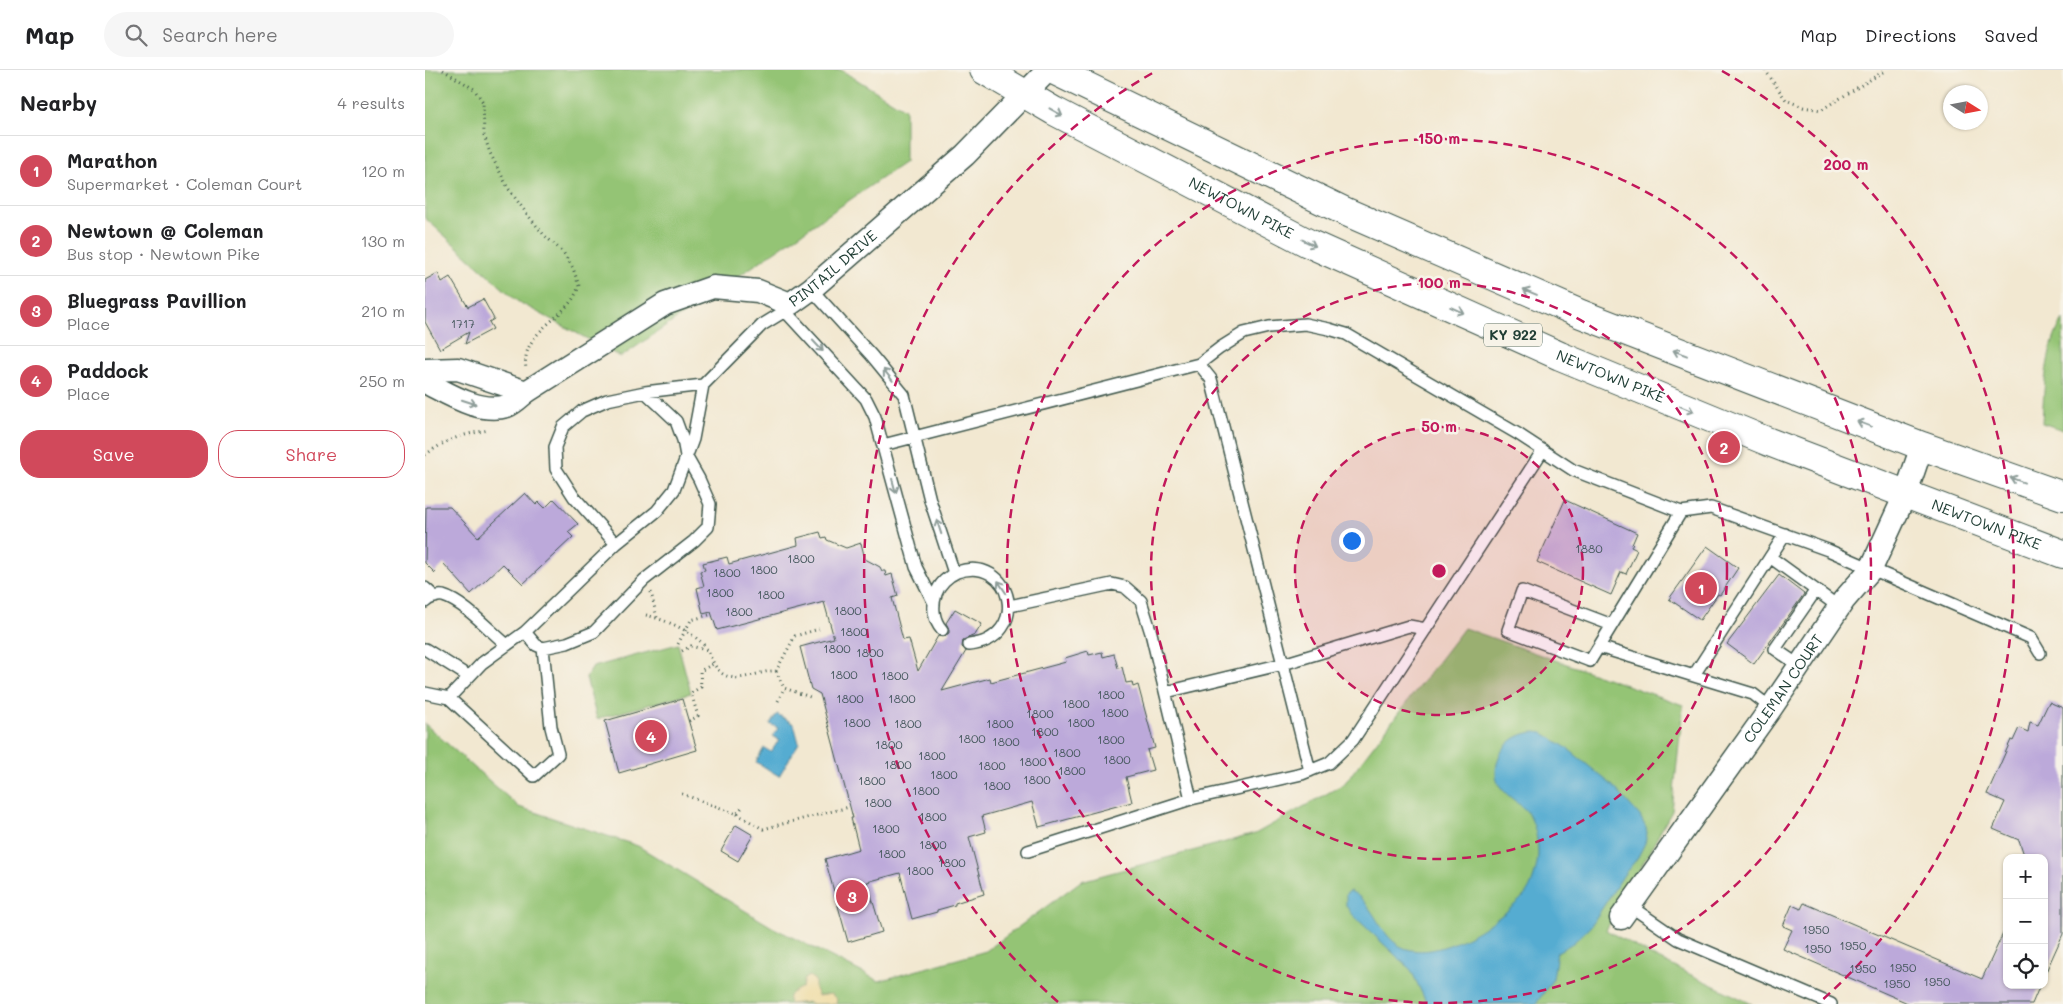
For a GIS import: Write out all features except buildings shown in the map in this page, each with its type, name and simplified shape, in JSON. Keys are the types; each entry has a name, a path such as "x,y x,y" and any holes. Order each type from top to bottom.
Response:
{"highway":[{"name":"NEWTOWN PIKE","path":"984,70 1162,168 1309,243 1560,356 1769,442 2063,554"},
{"path":"1053,70 1344,212 1572,310 1922,446 2063,496"}],"street":[{"name":"PINTAIL DRIVE","path":"425,382 469,403 493,408 509,405 665,304 713,288 758,291 787,307 811,289 965,155 1048,70"},
{"path":"425,370 458,369 527,392"},
{"name":"COLEMAN COURT","path":"1626,912 1771,708 1839,607 1871,569 1906,493 1922,446"}],"lane":[{"path":"811,289 872,356 903,395 930,500 954,573"},
{"path":"449,698 482,663 525,632 616,544 657,511 675,490 693,439 703,385 762,325 787,307 866,399 875,417 916,567 934,603 935,615 942,630"},
{"path":"883,445 1199,364 1219,348 1245,333 1269,327 1305,324 1346,334 1518,434 1573,470 1681,512 1711,508 1828,550 2031,638 2040,653"},
{"path":"1199,364 1211,379 1310,771"},
{"path":"616,544 574,497 556,468 555,447 563,427 582,411 607,400 645,392 703,385"},
{"path":"525,632 536,645 543,648 567,643 593,632 644,580 708,527 710,504 686,456 683,440 675,421 645,392"},
{"path":"1028,851 1191,799 1310,771 1329,763 1353,740 1543,450"},
{"path":"1612,625 1522,591 1507,630 1590,661 1599,647 1681,512"},
{"path":"1694,675 1785,534"},
{"path":"1770,558 1839,607"},
{"path":"934,603 940,586 954,573 966,569 979,570 991,574 1001,582 1007,594 1009,606 1008,619 1002,630 993,639 981,644 969,645"},
{"path":"1009,606 1112,584 1125,587 1141,601 1151,633 1191,799"},
{"path":"425,588 430,600 442,596 458,604 507,645"},
{"path":"1800,666 1775,649 1816,590"},
{"path":"1165,692 1283,664 1409,626 1426,629"},
{"path":"1599,647 1753,694 1771,708"},
{"path":"425,692 449,698 534,776 557,754 551,727 543,648"},
{"path":"425,649 468,676"},
{"path":"1626,912 1678,939 1831,1004"}],"path":[{"path":"443,70 474,89 483,102 484,135 493,160 508,188 527,214 563,252 573,268 579,286 572,300 531,342 525,361 527,392"},
{"path":"1765,70 1786,100 1803,107 1821,110 1886,70"},
{"path":"425,456 442,443 457,436 496,428"},
{"path":"651,590 657,618"},
{"path":"646,615 684,630 702,643 713,664 728,676 736,678 768,670 776,671"},
{"path":"678,644 691,620 709,615"},
{"path":"776,671 795,636 819,629"},
{"path":"682,652 691,646 707,650"},
{"path":"689,721 698,716 691,693 701,687 700,671 713,664"},
{"path":"776,671 784,688 810,697"},
{"path":"778,701 784,688"},
{"path":"682,794 737,814 763,829 849,807"},
{"path":"737,814 743,806"}],"green space":[{"path":"425,70 841,70 905,109 905,162 621,357 517,301 425,218"},
{"path":"2063,319 2063,430 2042,423 2049,356 2052,343"},
{"path":"1464,628 1683,705 1672,811 1606,930 1656,958 1752,1004 425,1004 425,724 519,807 638,846 772,927 879,981 986,951 1081,881 1255,834 1344,784"},
{"path":"678,644 691,693 597,719 586,678 593,667"}],"sand":[{"path":"809,976 815,980 815,989 818,996 831,994 837,999 836,1004 812,1004 808,1002 790,1004 790,995 802,987 804,979"}],"water":[{"path":"777,714 794,724 799,743 779,776 756,762 764,748 771,752 779,740 773,736 778,728 770,724"},
{"path":"1536,732 1543,733 1567,748 1613,786 1640,816 1646,828 1645,843 1637,859 1625,873 1590,927 1573,943 1557,952 1553,979 1536,1004 1427,1004 1411,970 1353,915 1346,906 1346,894 1350,891 1359,897 1385,932 1400,946 1411,950 1425,951 1440,948 1472,935 1514,905 1524,896 1532,882 1537,864 1537,843 1534,827 1528,813 1499,785 1496,773 1497,765 1499,757 1507,744 1520,736"}],"place":[{"name":"Newtown @ Coleman","path":"1724,447"},
{"name":"Marathon","path":"1701,588"},
{"name":"Paddock","path":"651,736"},
{"name":"Bluegrass Pavillion","path":"852,896"}]}
